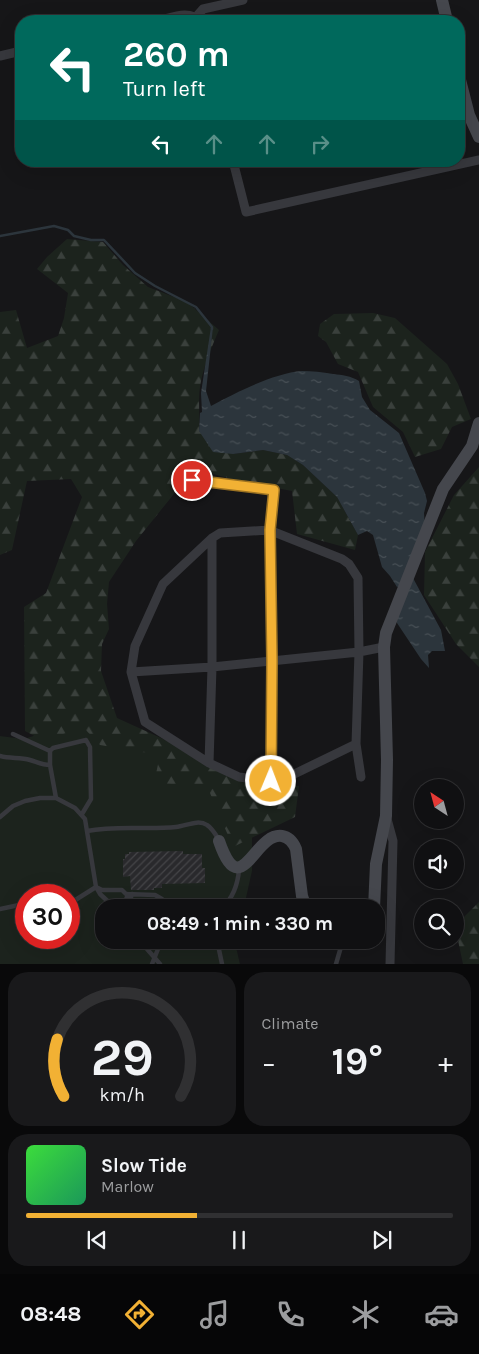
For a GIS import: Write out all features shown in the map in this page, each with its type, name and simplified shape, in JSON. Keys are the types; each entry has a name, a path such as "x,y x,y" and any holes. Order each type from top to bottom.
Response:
{"street":[{"path":"200,15 203,9 244,0"},
{"path":"442,0 446,15"},
{"path":"0,56 15,52"},
{"path":"465,99 469,115 479,137"},
{"path":"465,163 479,160"},
{"path":"235,167 246,212 448,167"},
{"path":"374,899 376,864 386,816 387,760 384,647 386,633 443,489 472,446 479,423"},
{"path":"192,480 274,490 270,530 271,781"},
{"path":"356,744 284,779 271,781 239,777 210,763 145,722 131,672 135,646 163,584 212,538 220,533 270,530 342,559 354,569 358,578 359,652 356,744 361,777"},
{"path":"210,763 212,538"},
{"path":"131,672 212,667 359,652 384,647"},
{"path":"386,816 393,842 390,964"},
{"path":"219,841 226,859 234,866 239,867 248,862 260,846 271,837 287,837 296,849 303,899"}],"lane":[{"path":"13,734 50,751"},
{"path":"50,751 53,748 86,740 90,747 92,799 82,814"},
{"path":"50,751 50,765 56,798"},
{"path":"0,756 29,759 44,765 50,765"},
{"path":"0,817 13,806 40,798 56,798 75,808 85,819 96,887 105,899"},
{"path":"87,831 112,827 158,829 180,827 197,822 207,824 219,841"},
{"path":"230,899 234,892 239,867"},
{"path":"96,887 102,890 122,890 130,894 155,895 161,899"},
{"path":"80,897 96,887"},
{"path":"128,899 130,894"},
{"path":"129,899 130,894"},
{"path":"0,909 15,906"},
{"path":"147,949 160,964"},
{"path":"152,964 158,949"},
{"path":"218,949 221,964"},
{"path":"336,964 340,949"}],"green space":[{"path":"67,239 103,242 123,265 148,287 187,302 219,330 201,380 199,431 233,454 263,450 287,455 303,465 337,497 358,535 355,550 297,534 292,491 236,480 194,469 136,541 109,582 107,604 109,629 102,644 101,671 117,718 161,738 256,788 299,786 295,817 233,847 207,786 154,783 160,755 100,745 84,728 42,740 25,731 24,607 46,593 82,497 71,479 27,481 12,550 0,555 0,312 16,310 27,348 58,336 64,318 68,293 37,269"},
{"path":"373,313 395,318 447,364 458,384 471,419 452,427 441,449 415,457 403,432 373,407 358,372 338,364 326,342 318,336 320,324 334,314"},
{"path":"479,467 479,667 456,644 424,595 425,552 454,495"},
{"path":"85,719 145,741 209,780 252,829 252,871 246,899 95,899 95,949 236,949 240,964 0,964 0,736 24,739"},
{"path":"479,902 479,964 463,964 460,949 464,949 464,917"}],"water":[{"path":"211,327 213,327 206,391 211,406 255,384 279,375 302,371 321,372 350,377 359,381 362,397 370,410 399,433 427,501 424,513 425,528 401,586 397,587 382,567 373,535 367,531 358,535 337,497 303,465 287,455 263,450 233,454 213,452 199,431 200,413 202,412 201,393"},
{"path":"413,578 441,630 445,651 432,651 428,655 429,668 395,620"}],"building":[{"path":"183,851 183,854 202,854 202,868 205,868 205,883 162,884 162,888 154,888 154,890 131,890 130,876 123,877 123,859 125,859 125,854 129,854 129,852"}],"waterway":[{"path":"0,236 54,226 68,230 74,236 91,240 104,240 135,273 155,286 196,307 212,329"}],"route":[{"path":"192,480 274,490 270,530 271,781"}]}
